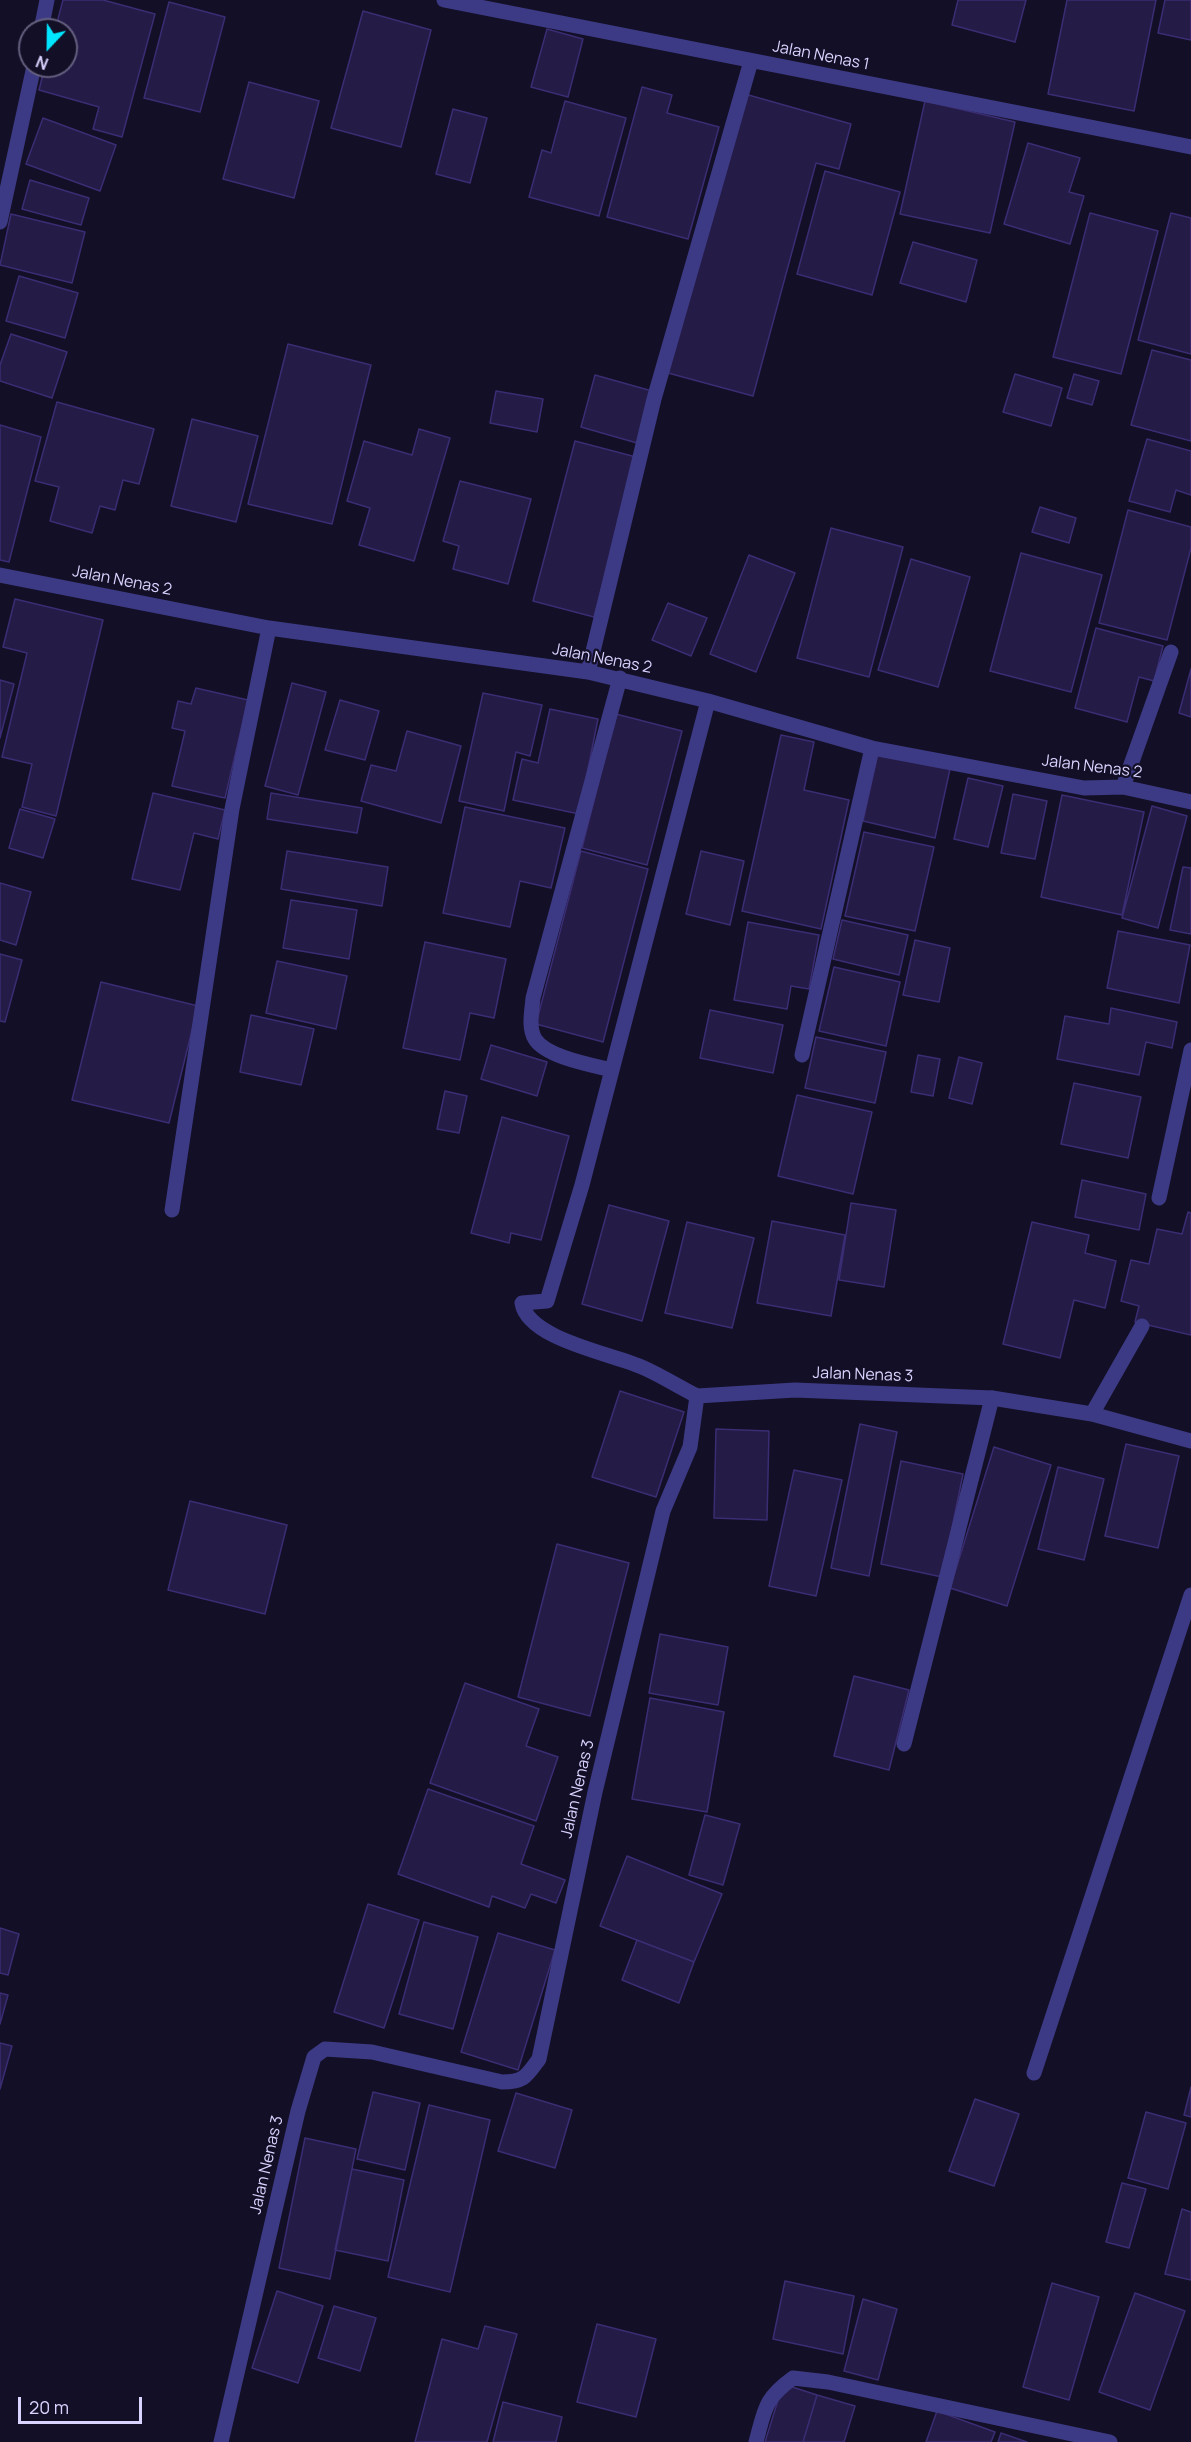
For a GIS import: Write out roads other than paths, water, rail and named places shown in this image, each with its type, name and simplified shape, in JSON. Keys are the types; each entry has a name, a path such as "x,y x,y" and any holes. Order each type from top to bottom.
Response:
{"street":[{"path":"43,18 47,0"},
{"name":"Jalan Nenas 1","path":"444,0 1191,147"},
{"path":"588,672 654,399 751,60"},
{"path":"0,222 31,78"},
{"name":"Jalan Nenas 2","path":"0,574 269,628 620,678 872,748 1084,788 1123,787 1191,802"},
{"path":"172,1210 232,809 269,628"},
{"path":"1123,787 1171,652"},
{"path":"612,1070 558,1056 535,1040 530,1023 533,998 620,678"},
{"path":"696,1396 642,1367 602,1354 546,1330 528,1318 522,1303 547,1301 582,1185 708,701"},
{"path":"802,1055 872,748"},
{"path":"1159,1198 1191,1050"},
{"path":"1092,1414 1142,1326"},
{"name":"Jalan Nenas 3","path":"221,2442 298,2111 314,2057 325,2049 372,2052 459,2070 502,2082 518,2082 539,2059 595,1792 663,1511 690,1447 696,1396 795,1390 992,1398 1092,1414 1191,1441"},
{"path":"904,1744 992,1398"},
{"path":"1034,2073 1191,1595"},
{"path":"756,2442 765,2405 774,2392 793,2378 804,2378 1110,2442"}]}
